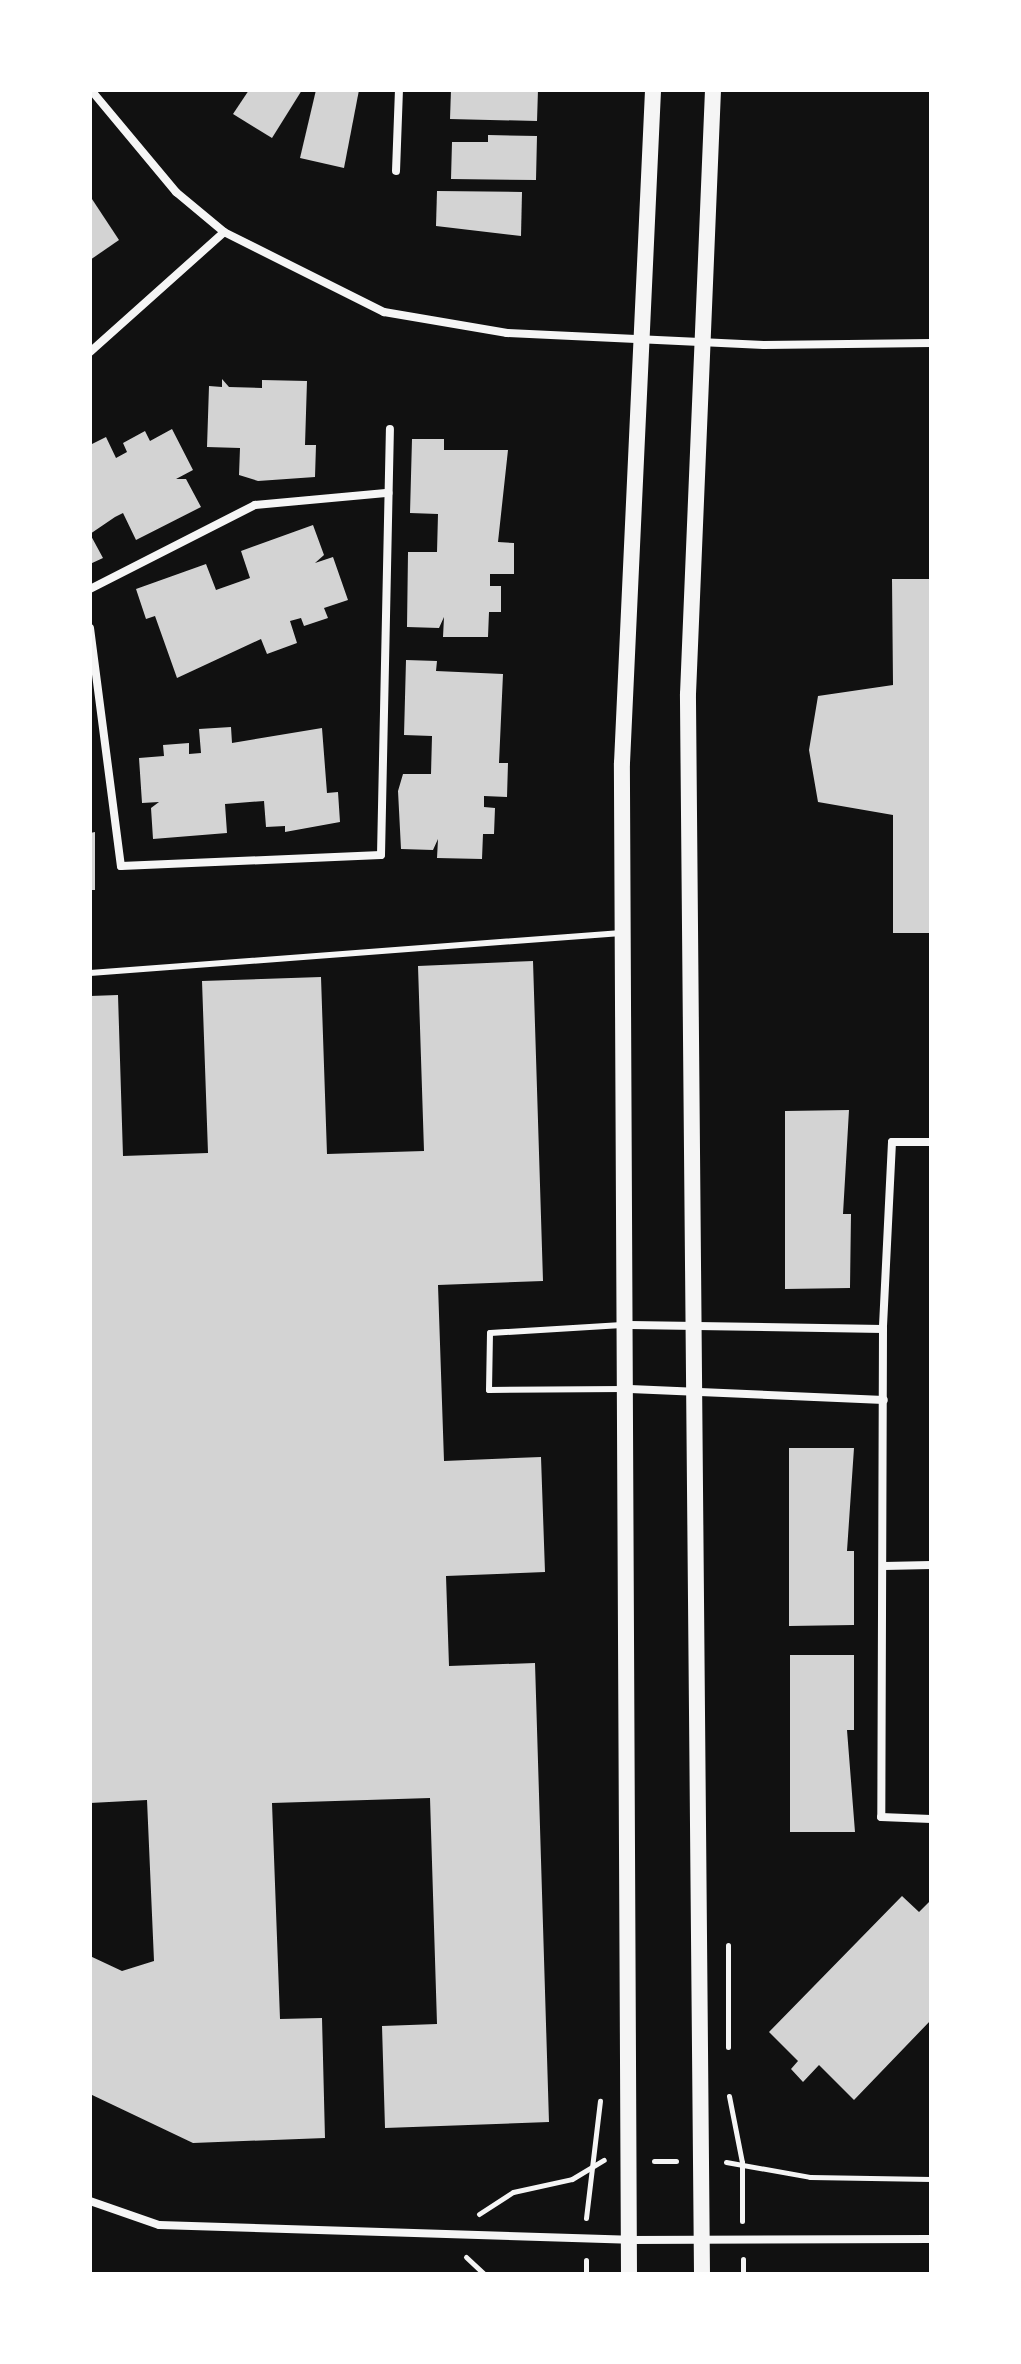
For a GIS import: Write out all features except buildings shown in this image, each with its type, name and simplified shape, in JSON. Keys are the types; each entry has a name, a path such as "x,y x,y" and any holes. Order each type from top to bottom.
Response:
{"main road":[{"path":"629,2274 630,1325 623,933 625,675 653,90"},
{"path":"702,2274 688,694 705,343 713,90"}],"street":[{"path":"91,90 176,192 224,232 384,312 507,333 705,343 931,343"},
{"path":"396,171 399,90"},
{"path":"90,352 224,232"},
{"path":"90,628 121,866 381,855 390,429"},
{"path":"90,589 255,505 388,493"},
{"path":"931,1142 892,1142 883,1329 881,1817 931,1819"},
{"path":"630,1325 883,1329"},
{"path":"630,1389 884,1400"},
{"path":"884,1566 931,1565"},
{"path":"90,2201 159,2225 629,2240 931,2239"}],"lane":[{"path":"90,973 623,933"},
{"path":"630,1325 490,1333 489,1390 630,1389"}],"path":[{"path":"727,1932 733,2003 727,2061"},
{"path":"586,2274 587,2168 603,2089"},
{"path":"728,2091 742,2162 743,2274"},
{"path":"513,2192 572,2179 587,2168 629,2160 742,2162 810,2177 931,2179"}]}
